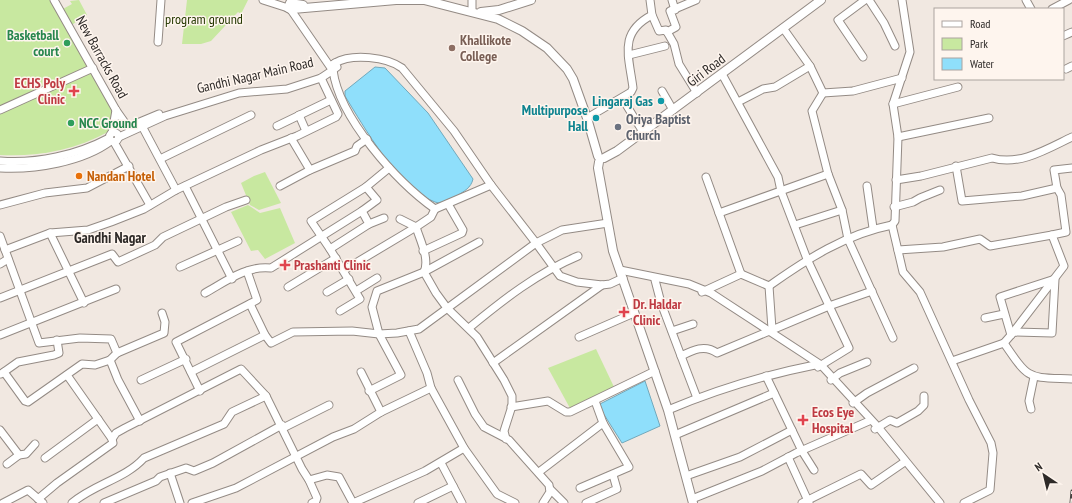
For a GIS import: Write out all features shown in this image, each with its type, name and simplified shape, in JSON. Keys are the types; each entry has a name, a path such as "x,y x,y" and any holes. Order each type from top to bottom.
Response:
{"main road":[{"path":"290,6 327,5 343,2 424,0 498,19 522,31 547,48 560,60 572,79 587,118 600,159 598,168 613,250 668,410 693,501"},
{"path":"475,12 498,10 531,0"},
{"name":"Giri Road","path":"600,159 643,132 674,110 821,0"},
{"path":"498,10 498,19"}],"street":[{"name":"New Barracks Road","path":"54,0 116,110 128,126"},
{"path":"158,42 161,0"},
{"path":"263,0 290,6"},
{"path":"276,0 290,6 333,66 338,91 354,122 389,168 411,190 435,209"},
{"path":"472,0 475,12"},
{"path":"650,0 652,15 659,31 664,29 667,32 674,44 679,64 697,93"},
{"path":"672,0 675,10"},
{"path":"667,32 676,27 670,11 696,0"},
{"path":"863,57 838,20 865,0"},
{"path":"868,0 884,23 895,46"},
{"path":"902,0 906,18 910,52 893,104 898,137 894,207 895,221 892,225 903,272 920,292 991,443 993,453 990,490 964,503"},
{"path":"1054,8 1069,0"},
{"path":"587,118 631,92 633,88 628,42 638,23 652,15"},
{"path":"783,28 810,66 823,94"},
{"path":"629,55 666,46"},
{"path":"333,66 344,59 384,60 396,63 402,68 454,131 491,185 536,242 552,267 560,276 577,282 602,285 610,284 621,274"},
{"name":"Gandhi Nagar Main Road","path":"0,161 35,160 75,153 165,116 239,93 287,89 321,78 333,66"},
{"name":"Gandhi Nagar Main Road","path":"0,168 28,168 78,158 97,151 128,126 168,110 245,88 286,85 318,76 333,66"},
{"path":"738,102 763,89 774,87 810,66"},
{"path":"0,110 93,68"},
{"path":"668,410 696,398 766,376 818,366 849,348 807,259 781,191 778,177 722,74"},
{"path":"5,250 50,233 88,230 111,222 150,205 176,190 261,150 336,117 338,114 321,78"},
{"path":"823,94 853,91 902,78"},
{"path":"893,104 958,87"},
{"path":"662,91 674,110"},
{"path":"823,94 812,111 828,174 842,210 848,239 893,338"},
{"path":"622,98 643,132"},
{"path":"277,126 331,100"},
{"path":"116,110 114,137 150,205"},
{"path":"160,160 251,115"},
{"path":"299,115 306,131"},
{"path":"898,137 989,118"},
{"path":"142,126 176,190"},
{"path":"896,180 921,176 992,158 1002,161 1028,158 1072,137"},
{"path":"291,138 310,170"},
{"path":"280,186 310,170 355,151 357,146 367,139"},
{"path":"0,205 45,193 87,188 129,166"},
{"path":"956,166 962,202 1022,196 1057,188"},
{"path":"340,311 360,299 344,270 321,237 312,221 366,187 389,168"},
{"path":"898,250 943,247 980,239 990,246 1066,232 1061,195 1057,188 1054,170 1072,168"},
{"path":"719,213 828,174"},
{"path":"706,177 741,274 769,286"},
{"path":"344,270 431,217 435,209 491,185"},
{"path":"185,186 232,278"},
{"path":"867,186 872,228"},
{"path":"205,293 247,271 259,267 271,268 377,200 366,187"},
{"path":"894,207 913,202 940,190"},
{"path":"0,298 112,254 118,262 155,245 163,237 201,218 246,200"},
{"path":"424,251 462,233 463,230 457,217 448,204"},
{"path":"362,210 369,224"},
{"path":"795,225 842,210"},
{"path":"330,249 369,224 384,218"},
{"path":"400,219 416,227 424,251 426,267 424,272 447,308 469,328 492,358 493,363 512,396 511,407 504,431 506,439"},
{"path":"250,304 265,335 271,343 293,332 352,331 379,334 419,329 536,242 562,230 608,223"},
{"path":"769,286 807,259 872,228 892,225"},
{"path":"50,233 84,303"},
{"path":"952,361 1004,343 1055,279 1064,266 1052,235"},
{"path":"0,236 33,322 39,343 80,338 110,339 118,353"},
{"path":"180,267 238,241"},
{"path":"369,391 401,375 379,334 372,307 377,291 424,272 479,242"},
{"path":"469,328 500,303 552,267 578,256"},
{"path":"288,286 336,258"},
{"path":"0,264 8,260"},
{"path":"200,391 186,359 176,342 257,300 247,271"},
{"path":"621,274 703,291 741,274"},
{"path":"621,274 689,284 769,331 818,366 833,379 854,402 940,503"},
{"path":"356,291 377,278"},
{"path":"327,292 349,279"},
{"path":"1012,333 1004,314 1000,297 1055,279"},
{"path":"1012,333 1052,334 1055,279"},
{"path":"655,280 661,303 696,398"},
{"path":"493,363 602,285"},
{"path":"769,286 769,331"},
{"path":"0,335 84,303 116,289"},
{"path":"681,356 701,348 711,349 717,352 829,306 872,291"},
{"path":"57,340 59,353 54,356 18,362 2,374 25,401 28,402 82,364 95,365 110,360 118,353 164,333 165,322 162,313"},
{"path":"578,337 634,313"},
{"path":"985,318 1004,314"},
{"path":"672,331 693,324"},
{"path":"409,331 427,373 431,388 464,448 497,494 515,503"},
{"path":"192,372 265,335"},
{"path":"1004,343 1022,371 1034,378 1072,379"},
{"path":"140,380 186,359"},
{"path":"110,360 118,380 140,421"},
{"path":"833,379 840,374 867,362"},
{"path":"854,402 867,393 914,368"},
{"path":"3,503 28,490 40,501 57,483 113,443 112,439 116,433 241,369 266,396 317,498 316,501 312,503"},
{"path":"511,407 548,401 566,412 570,412 655,371"},
{"path":"361,372 369,391 381,412"},
{"path":"67,375 112,439"},
{"path":"766,376 802,452 814,470"},
{"path":"1031,409 1029,401 1034,378"},
{"path":"458,380 475,414 484,427 509,440 550,485 550,492 543,503"},
{"path":"192,503 236,488 297,456 354,429 381,412 431,388"},
{"path":"675,435 774,393"},
{"path":"72,503 86,493 138,465 144,458 224,424 232,412 266,396"},
{"path":"877,428 890,420 898,423 918,411 924,405 924,396"},
{"path":"580,488 613,475 629,465 603,423 594,401"},
{"path":"854,402 869,421 877,428 903,463 937,503"},
{"path":"104,503 170,473 186,468 194,471 329,405"},
{"path":"45,458 98,419"},
{"path":"693,501 762,471 869,421"},
{"path":"539,472 603,423"},
{"path":"686,476 740,457 792,430"},
{"path":"1,434 19,455"},
{"path":"7,464 19,455 26,454 35,444"},
{"path":"309,480 327,475 339,477 353,503 441,463 464,448"},
{"path":"788,458 807,502 861,474 871,485 903,463"},
{"path":"441,463 462,503"},
{"path":"170,473 180,503"},
{"path":"586,503 617,489 613,475"},
{"path":"418,503 453,486"},
{"path":"550,489 564,503"}],"green space":[{"path":"0,0 51,0 114,112 108,132 69,148 56,151 28,155 0,155"},
{"path":"79,0 87,15 70,26 61,10 72,4 70,1"},
{"name":"program ground","path":"187,0 248,0 241,14 238,12 211,41 201,44 182,44"},
{"path":"265,172 281,203 259,210 250,205 241,183"},
{"path":"248,205 260,213 280,208 295,243 265,259 258,250 251,251 231,212"},
{"path":"596,349 614,387 571,410 548,368"}],"water":[{"path":"375,67 385,68 428,113 473,179 465,191 444,203 435,202 422,195 408,184 396,171 372,140 345,96 345,91"},
{"path":"645,381 660,426 622,443 598,405"}],"railway":[{"path":"1071,503 1072,491"}],"place":[{"name":"Basketball court","path":"67,43"},
{"name":"Khallikote College","path":"452,48"},
{"name":"ECHS Poly Clinic","path":"74,91"},
{"name":"Lingaraj Gas","path":"661,101"},
{"name":"Multipurpose Hall","path":"596,118"},
{"name":"NCC Ground","path":"71,123"},
{"name":"Oriya Baptist Church","path":"618,127"},
{"name":"Nandan Hotel","path":"79,176"},
{"name":"Prashanti Clinic","path":"285,265"},
{"name":"Dr. Haldar Clinic","path":"624,312"},
{"name":"Ecos Eye Hospital","path":"803,420"}],"district":[{"name":"Gandhi Nagar","path":"110,237"}]}
